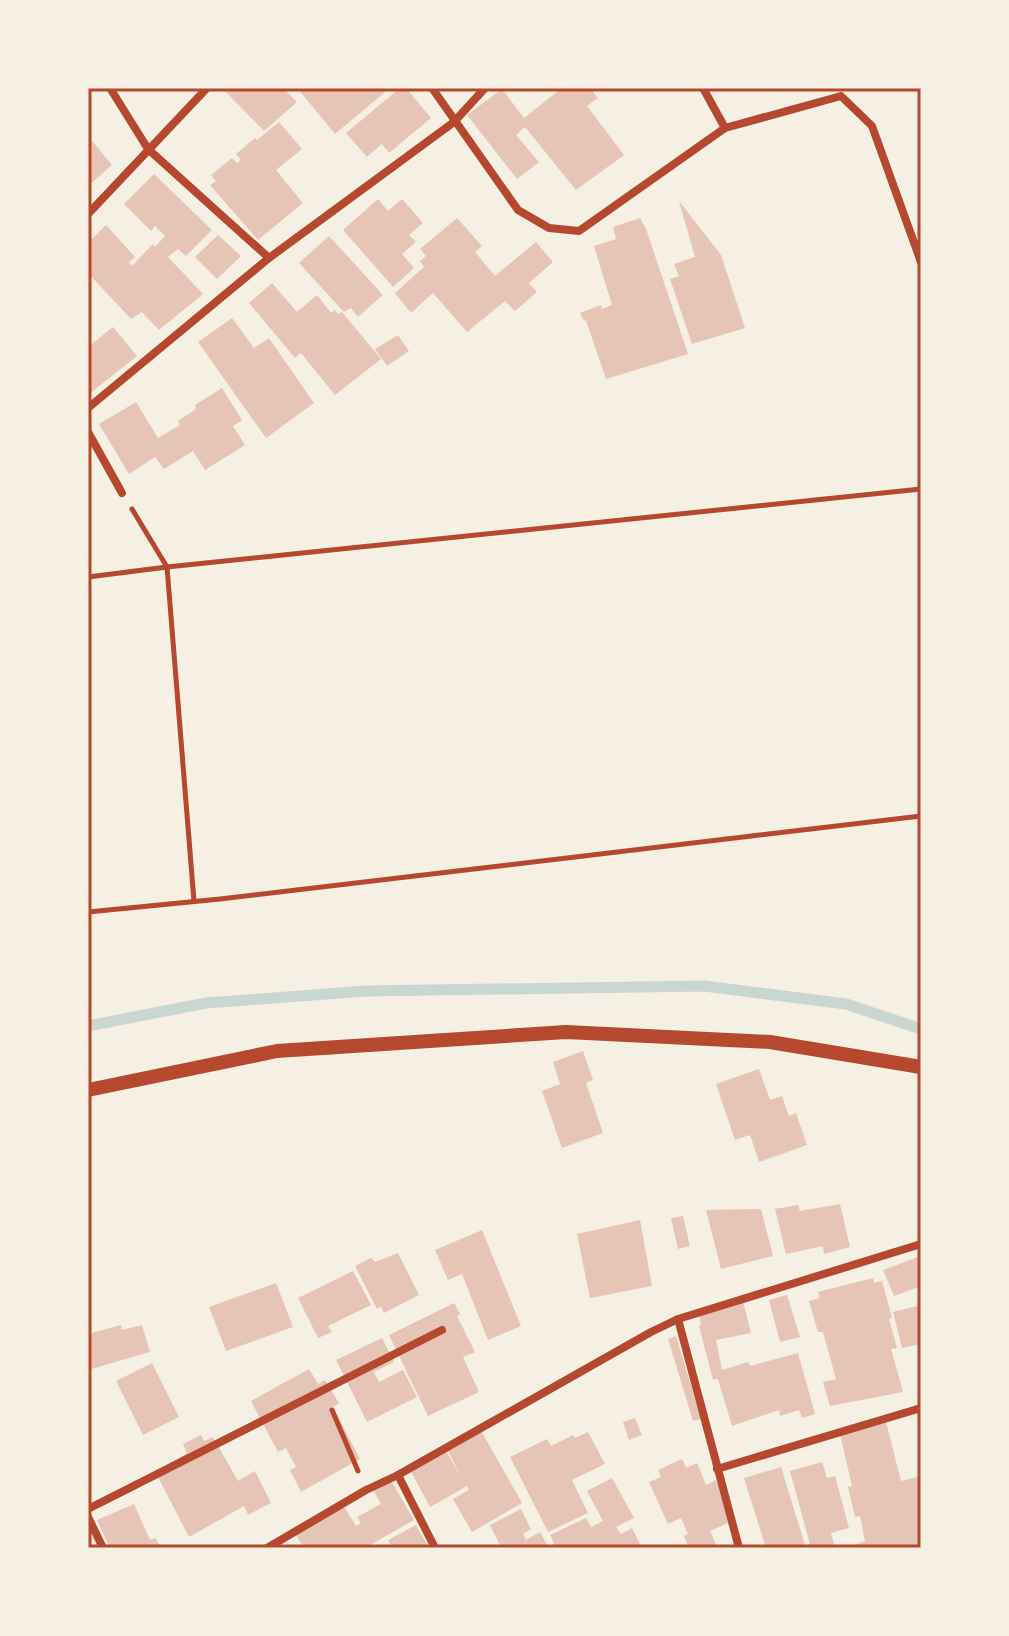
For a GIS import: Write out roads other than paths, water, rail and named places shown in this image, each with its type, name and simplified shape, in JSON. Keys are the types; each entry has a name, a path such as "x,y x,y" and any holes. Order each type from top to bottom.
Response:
{"street":[{"path":"110,88 148,149 269,258"},
{"path":"88,214 207,88"},
{"path":"432,88 518,210 549,228 579,231 725,128 839,92 872,126 921,262"},
{"path":"88,408 269,258 454,122 485,88"},
{"path":"703,88 725,128"},
{"path":"88,432 122,493"},
{"path":"88,1090 277,1051 566,1032 770,1042 921,1067"},
{"path":"267,1548 366,1490 678,1319 921,1244"},
{"path":"678,1319 739,1548"},
{"path":"88,1509 442,1330"},
{"path":"717,1469 921,1408"},
{"path":"398,1475 435,1548"},
{"path":"88,1517 103,1548"}],"waterway":[{"path":"88,1026 206,1003 366,991 704,986 846,1004 921,1029"}]}
